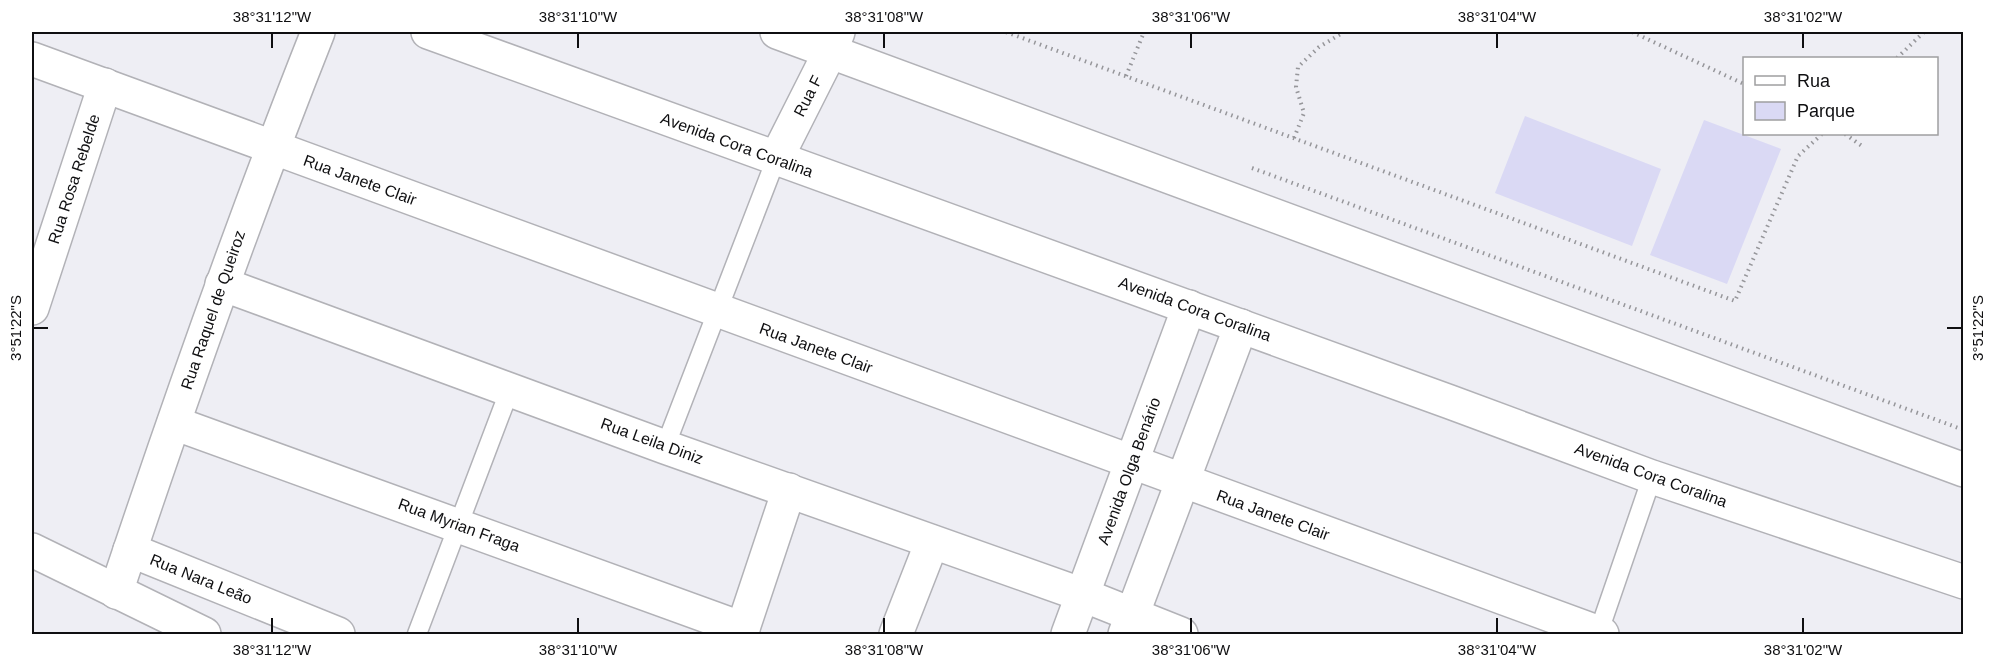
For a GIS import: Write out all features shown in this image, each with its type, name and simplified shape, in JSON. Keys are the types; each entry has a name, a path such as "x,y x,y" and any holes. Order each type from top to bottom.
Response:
{"street":[{"name":"Rua Raquel de Queiroz","path":"116,592 222,284 272,147 318,32"},
{"name":"Avenida Cora Coralina","path":"428,32 1652,477 1964,582"},
{"path":"777,32 834,42 1964,470"},
{"name":"Rua F","path":"776,159 834,42"},
{"name":"Rua Janete Clair","path":"32,59 1600,634"},
{"name":"Rua Rosa Rebelde","path":"32,308 45,220 105,85"},
{"name":"Rua Leila Diniz","path":"222,284 510,388 665,447 1083,595 1128,625 1181,634"},
{"name":"Avenida Olga Benário","path":"1068,634 1189,307"},
{"path":"1128,625 1241,326"},
{"name":"Rua Myrian Fraga","path":"174,423 459,525 742,632"},
{"path":"742,632 789,490"},
{"path":"896,634 932,542"},
{"path":"32,550 204,634"},
{"name":"Rua Nara Leão","path":"130,550 338,634"}],"lane":[{"path":"665,447 776,159"},
{"path":"417,634 510,388"},
{"path":"1600,634 1652,477"}],"path":[{"path":"1006,32 1735,301 1798,156 1821,135"},
{"path":"1126,76 1144,32"},
{"path":"1294,138 1304,113 1296,87 1298,67 1319,47 1344,32"},
{"path":"1632,32 1743,84"},
{"path":"1898,57 1924,32"},
{"path":"1846,135 1862,146"},
{"path":"1246,166 1964,429"}],"green space":[{"path":"1525,116 1661,169 1632,246 1495,193"},
{"path":"1704,120 1781,149 1727,284 1650,255"}]}
